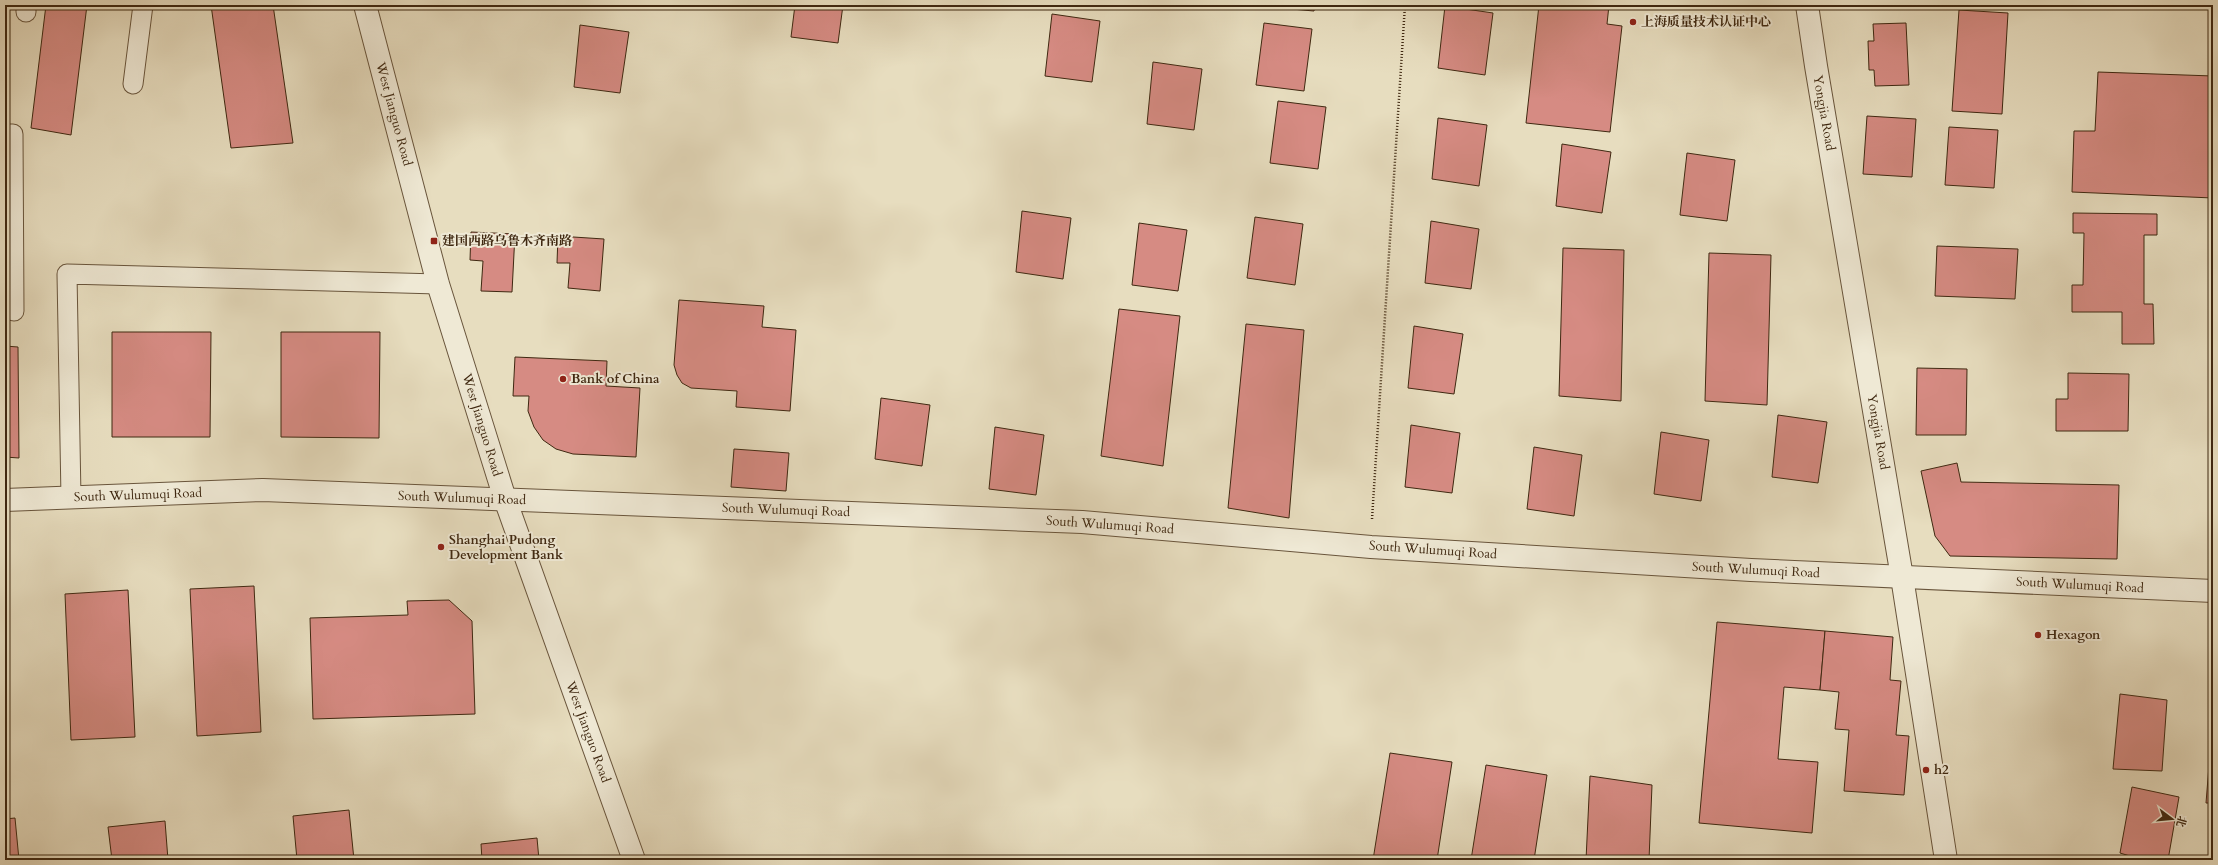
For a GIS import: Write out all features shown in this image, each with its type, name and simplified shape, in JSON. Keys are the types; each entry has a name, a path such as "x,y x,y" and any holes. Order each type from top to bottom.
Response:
{"street":[{"name":"West Jianguo Road","path":"365,5 438,284 505,499 634,860"},
{"name":"Yongjia Road","path":"1807,5 1818,82 1902,577 1946,860"},
{"name":"South Wulumuqi Road","path":"5,500 263,490 1082,522 1371,547 1751,570 2213,591"}],"lane":[{"path":"133,84 143,5"},
{"path":"5,134 13,134 14,311"},
{"path":"71,498 67,274 438,284"}],"path":[{"path":"1371,547 1405,5"}],"building":[{"path":"46,5 87,5 71,135 31,128"},
{"path":"211,5 273,5 293,143 231,148"},
{"path":"795,5 843,5 838,43 791,37"},
{"path":"1246,5 1315,5 1314,11"},
{"path":"1539,5 1609,5 1607,24 1622,26 1610,132 1526,123"},
{"path":"1445,6 1493,13 1485,75 1438,68"},
{"path":"1959,10 2008,13 2002,114 1952,111"},
{"path":"1052,14 1100,21 1092,82 1045,76"},
{"path":"1264,23 1312,29 1304,91 1256,85"},
{"path":"1906,23 1909,85 1875,86 1874,70 1869,70 1868,41 1874,41 1873,24"},
{"path":"580,25 629,32 620,93 574,87"},
{"path":"1153,62 1202,69 1194,130 1147,124"},
{"path":"2098,72 2213,76 2213,198 2072,192 2074,131 2095,131"},
{"path":"1278,101 1326,107 1318,169 1270,163"},
{"path":"1867,116 1916,119 1912,177 1863,174"},
{"path":"1438,118 1487,125 1479,186 1432,179"},
{"path":"1949,127 1998,130 1994,188 1945,185"},
{"path":"1562,144 1611,152 1602,213 1556,206"},
{"path":"1687,153 1735,160 1727,221 1680,215"},
{"path":"1022,211 1071,218 1063,279 1016,272"},
{"path":"2073,213 2157,214 2157,235 2144,235 2144,304 2153,304 2154,344 2122,344 2122,312 2072,312 2072,285 2083,285 2084,233 2073,233"},
{"path":"1255,217 1303,224 1295,285 1247,278"},
{"path":"1431,221 1479,229 1471,289 1425,283"},
{"path":"1139,223 1187,230 1178,291 1132,285"},
{"path":"471,232 515,234 512,292 481,291 483,261 470,260"},
{"path":"558,236 604,239 600,291 568,288 570,263 557,263"},
{"path":"1937,246 2018,249 2015,299 1935,296"},
{"path":"1563,248 1624,250 1621,401 1559,396"},
{"path":"1709,253 1771,255 1767,405 1705,401"},
{"path":"679,300 764,306 762,327 796,330 790,411 736,407 737,391 691,388 682,383 677,375 674,365"},
{"path":"1119,309 1180,316 1163,466 1101,456"},
{"path":"1246,324 1304,330 1289,518 1228,508"},
{"path":"1414,326 1463,334 1454,394 1408,388"},
{"path":"112,332 211,332 210,437 112,437"},
{"path":"281,332 380,332 379,438 281,437"},
{"path":"5,346 18,347 19,458 5,457"},
{"path":"515,357 607,361 606,386 640,388 636,457 573,454 556,449 543,440 534,427 528,411 529,396 513,396"},
{"path":"1917,368 1967,369 1966,435 1916,435"},
{"path":"2068,373 2129,374 2128,431 2056,431 2056,399 2068,399"},
{"path":"881,398 930,405 922,466 875,459"},
{"path":"1778,415 1827,422 1818,483 1772,477"},
{"path":"1411,425 1460,433 1452,493 1405,487"},
{"path":"995,427 1044,435 1036,495 989,489"},
{"path":"1661,432 1709,440 1701,501 1654,494"},
{"path":"1534,447 1582,455 1574,516 1527,509"},
{"path":"734,449 789,453 786,491 731,487"},
{"path":"1957,463 1961,482 2119,485 2117,559 1950,556 1935,536 1921,471"},
{"path":"254,586 261,732 197,736 190,589"},
{"path":"128,590 135,737 71,740 65,594"},
{"path":"449,600 472,621 475,714 313,719 310,618 408,615 407,601"},
{"path":"1717,622 1825,631 1820,690 1784,687 1778,759 1818,762 1812,833 1699,823"},
{"path":"1825,631 1893,637 1890,680 1901,681 1896,735 1909,736 1904,795 1844,791 1849,730 1835,729 1839,692 1820,690"},
{"path":"2120,694 2167,700 2162,771 2113,769"},
{"path":"2212,728 2213,803 2206,803"},
{"path":"1390,753 1452,762 1437,860 1373,860"},
{"path":"1486,765 1547,775 1534,860 1471,860"},
{"path":"1590,776 1652,785 1649,860 1586,860"},
{"path":"2132,787 2179,797 2168,860 2143,860 2120,853"},
{"path":"349,810 354,860 297,860 293,816"},
{"path":"15,818 19,860 5,860 5,819"},
{"path":"165,821 168,860 112,860 108,827"},
{"path":"537,838 539,860 482,860 481,844"}],"place":[{"name":"上海质量技术认证中心","path":"1633,22"},
{"name":"建国西路乌鲁木齐南路","path":"434,241"},
{"name":"Bank of China","path":"563,379"},
{"name":"Shanghai Pudong Development Bank","path":"441,547"},
{"name":"Hexagon","path":"2038,635"},
{"name":"h2","path":"1926,770"}]}
